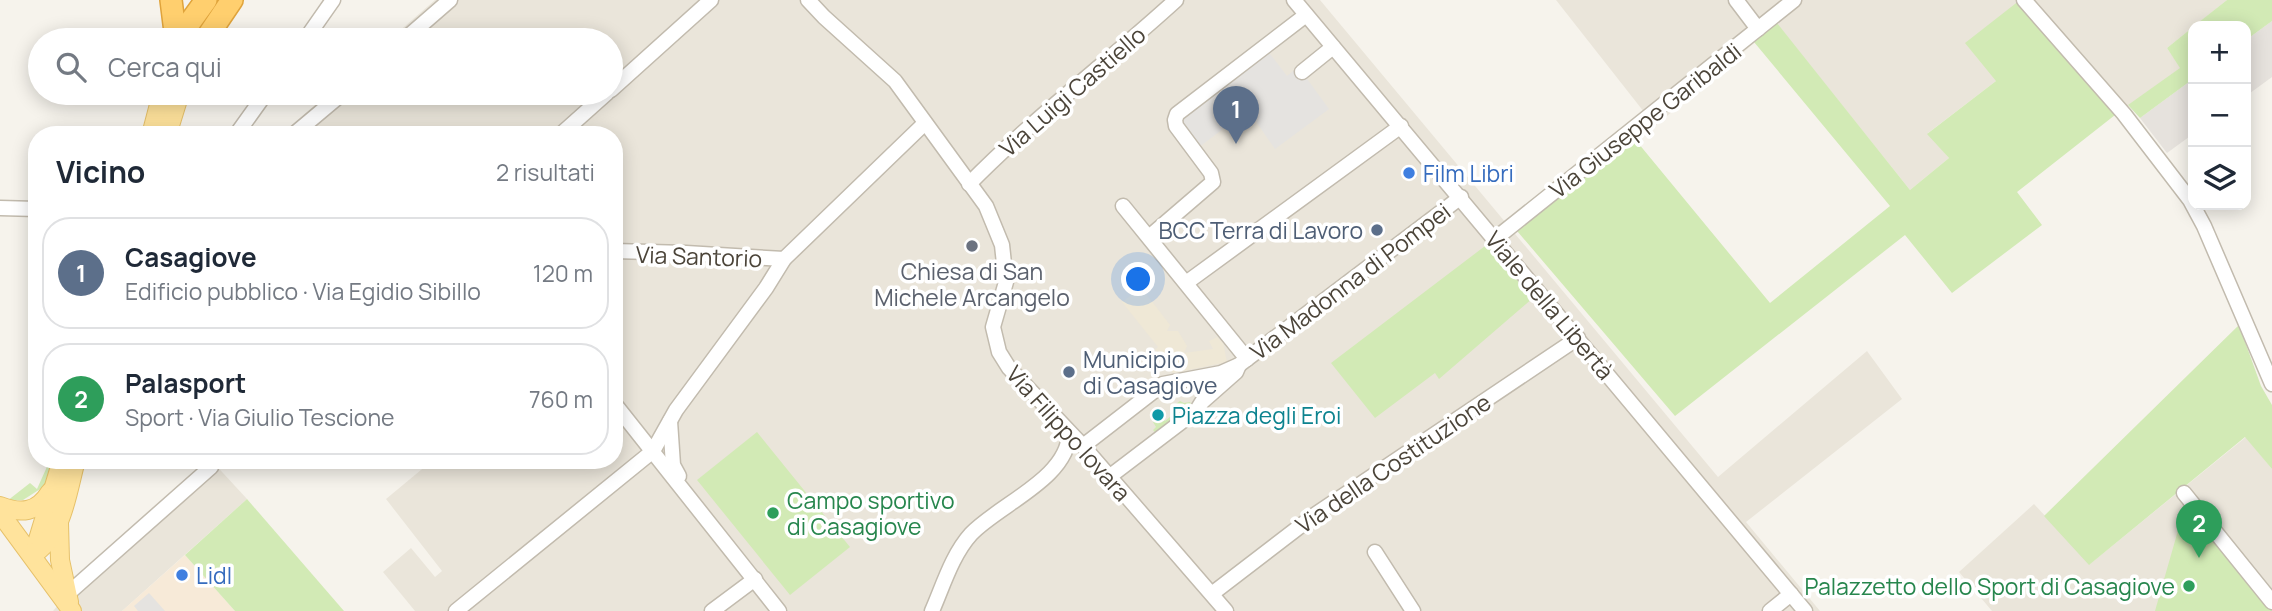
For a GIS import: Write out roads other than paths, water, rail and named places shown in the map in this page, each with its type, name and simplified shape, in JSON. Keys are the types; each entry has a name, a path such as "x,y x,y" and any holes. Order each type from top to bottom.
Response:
{"highway":[{"path":"175,0 176,28"},
{"path":"179,28 186,0"},
{"path":"181,28 192,0"},
{"path":"183,28 199,0"},
{"path":"185,28 206,0"},
{"path":"208,28 219,0"},
{"path":"210,28 226,0"},
{"path":"212,28 232,0"}],"main road":[{"path":"153,126 159,105"},
{"path":"170,126 176,105"},
{"path":"32,555 59,469"},
{"path":"68,603 60,561 59,523 74,469"},
{"path":"0,506 20,512 34,509 47,497 55,483"},
{"path":"0,513 68,603"},
{"path":"32,555 44,547 59,523"}],"street":[{"path":"313,28 333,0"},
{"path":"418,28 450,0"},
{"path":"623,79 711,0"},
{"name":"Via Filippo Iovara","path":"808,0 894,81 986,206 1002,246 1006,282 993,327 999,352 1009,369 1083,446 1226,611"},
{"name":"Via Luigi Castiello","path":"969,184 1007,145 1120,51 1176,0"},
{"name":"Viale della Libertà","path":"1294,0 1805,611"},
{"path":"1736,0 1758,29"},
{"name":"Via Giuseppe Garibaldi","path":"1495,239 1794,0"},
{"path":"2024,0 2124,114 2190,200 2204,226 2272,384"},
{"path":"1149,237 1213,182 1195,144 1176,126 1175,120 1181,110 1306,15"},
{"path":"1303,72 1333,47"},
{"path":"243,126 258,105"},
{"path":"304,126 329,105"},
{"path":"570,126 593,105"},
{"path":"456,611 653,451 670,420 784,259 925,123"},
{"path":"1186,283 1401,126"},
{"name":"Via Madonna di Pompei","path":"1243,362 1461,197"},
{"path":"1124,206 1186,283 1243,362"},
{"path":"0,208 28,209"},
{"name":"Via Santorio","path":"623,251 784,259"},
{"name":"Via della Costituzione","path":"1213,593 1316,514 1578,338"},
{"path":"1083,446 1163,384 1220,373 1243,362"},
{"path":"1109,477 1197,410 1243,362"},
{"path":"623,414 779,611"},
{"path":"670,420 673,465 687,493"},
{"path":"932,611 961,546 972,532 1037,485 1066,452 1069,433"},
{"path":"68,603 209,469"},
{"path":"2184,493 2272,602"},
{"path":"1375,552 1413,611"},
{"path":"712,611 755,579"},
{"path":"1770,611 1791,594"}],"place":[{"name":"Casagiove","path":"1236,144"},
{"name":"Film Libri","path":"1409,173"},
{"name":"BCC Terra di Lavoro","path":"1377,230"},
{"name":"Chiesa di San Michele Arcangelo","path":"972,246"},
{"name":"Municipio di Casagiove","path":"1069,372"},
{"name":"Piazza degli Eroi","path":"1158,415"},
{"name":"Campo sportivo di Casagiove","path":"773,513"},
{"name":"Palasport","path":"2199,558"},
{"name":"Lidl","path":"182,575"},
{"name":"Palazzetto dello Sport di Casagiove","path":"2189,586"}]}
